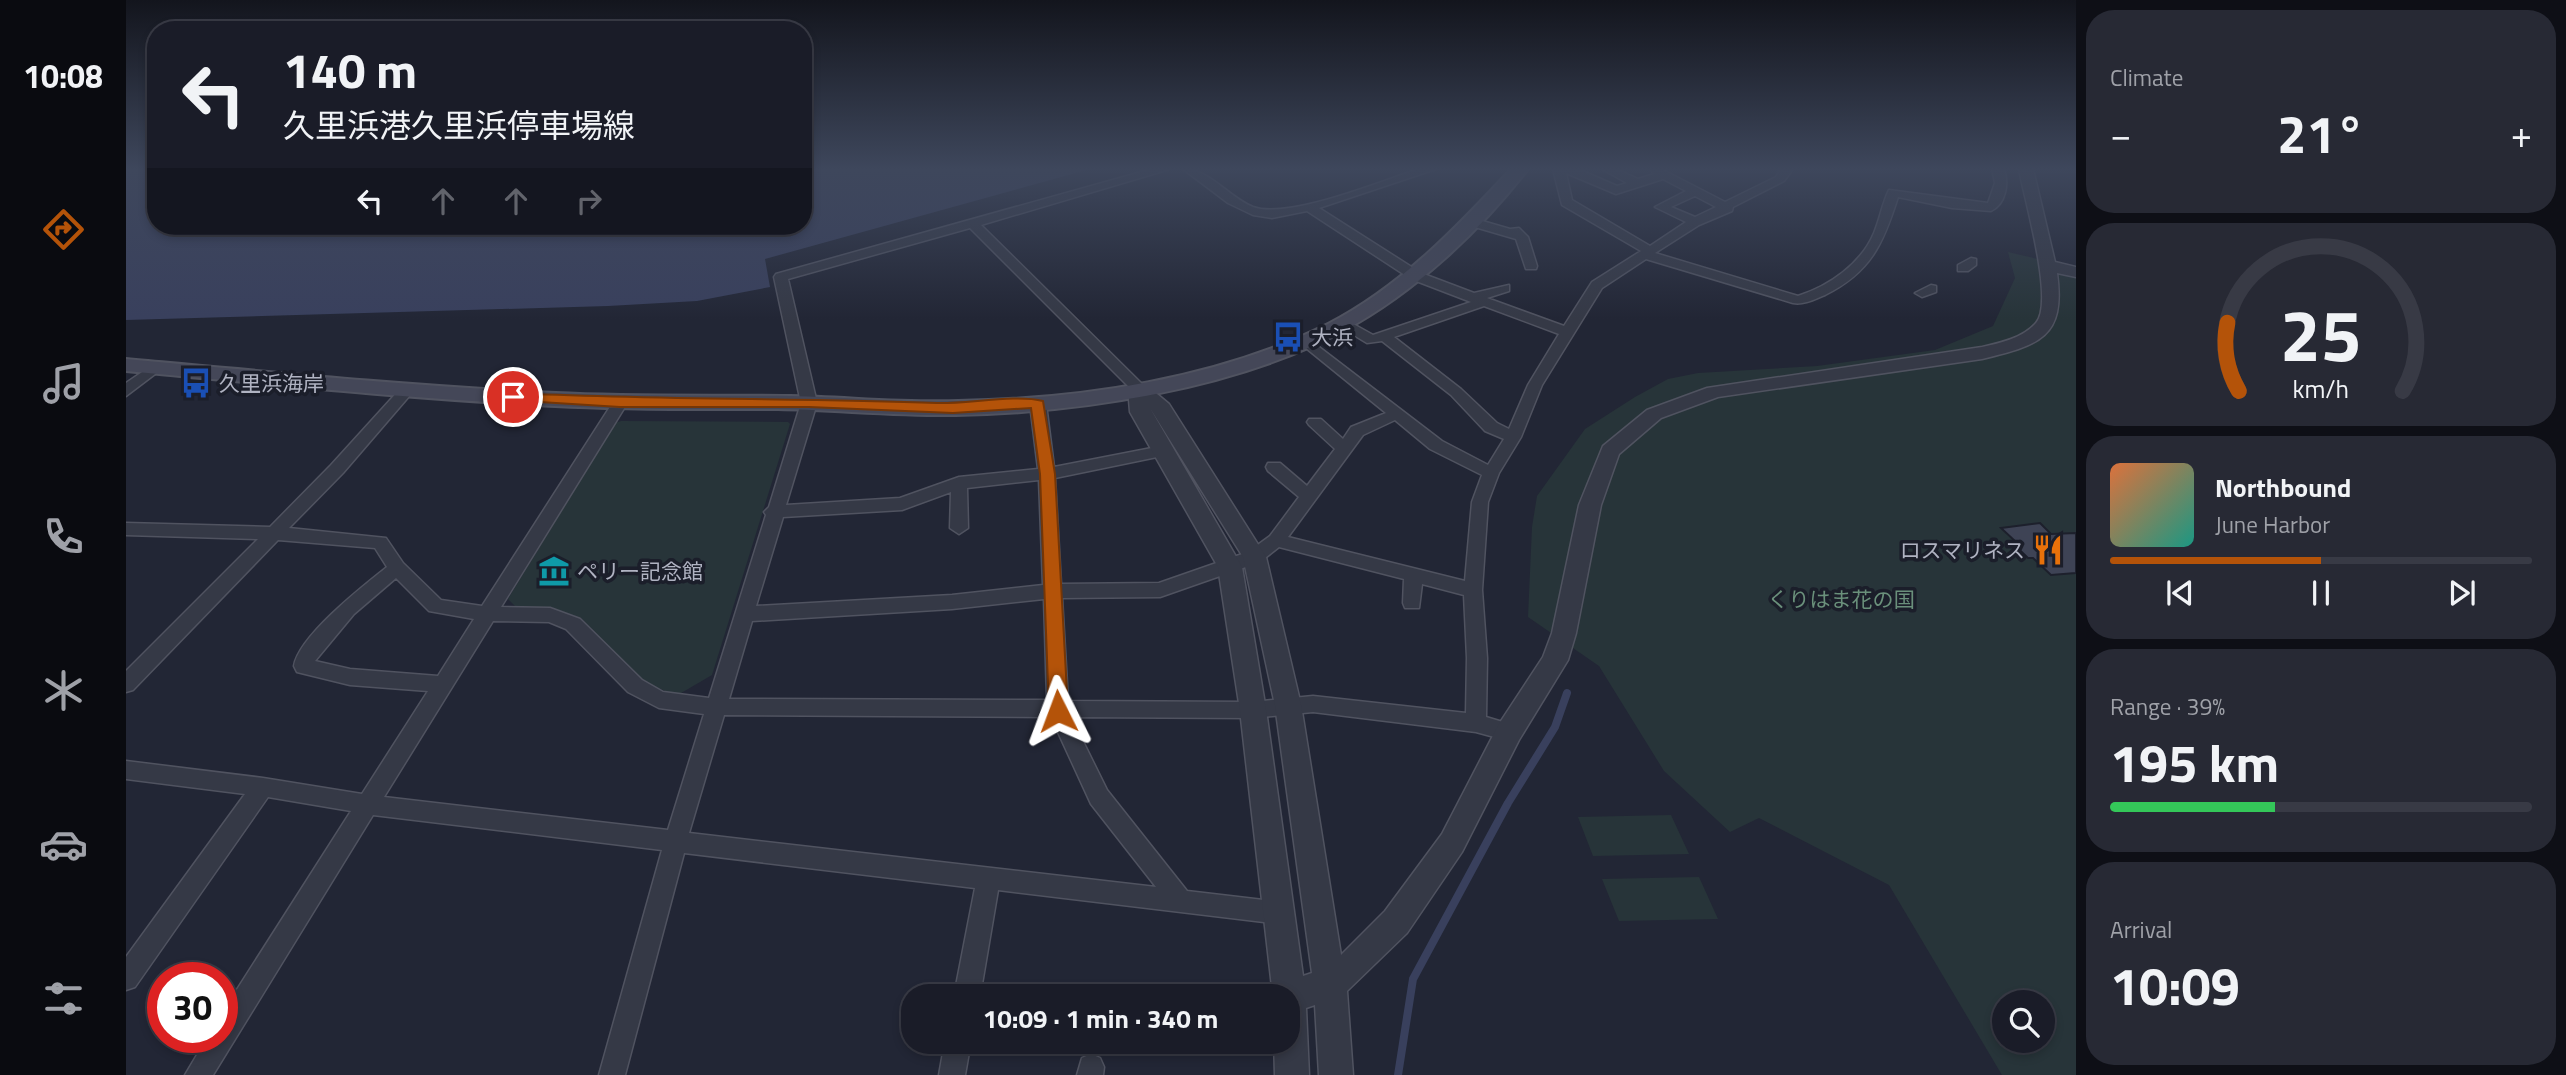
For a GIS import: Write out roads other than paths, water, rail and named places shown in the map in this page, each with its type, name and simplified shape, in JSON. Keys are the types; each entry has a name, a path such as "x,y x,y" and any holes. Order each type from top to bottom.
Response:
{"main road":[{"path":"126,365 406,391 620,402 809,403 953,408 1038,404 1138,388 1241,363 1306,341 1341,323 1416,276 1475,219"}],"street":[{"path":"612,1075 676,841 773,512 809,403 781,277 986,219"},
{"path":"1328,219 1416,276 1569,333"},
{"path":"1594,219 1647,252 1798,300 1813,296 1835,284 1866,256 1875,246 1887,219"},
{"path":"1689,219 1695,222"},
{"path":"1476,723 1474,590 1480,502 1491,473 1513,437 1535,385 1597,285 1702,219"},
{"path":"1300,994 1330,984 1359,960 1396,922 1452,843 1509,732 1555,660 1564,633 1597,485 1610,451 1634,428 1654,414 1714,392 1982,353 2019,341 2048,320 2052,292 2036,219"},
{"path":"1472,222 1521,230 1531,265"},
{"path":"972,223 1138,388 1162,408 1254,557 1288,705 1316,907 1330,984 1336,1075"},
{"path":"2046,265 2076,272"},
{"path":"1341,323 1372,340 1504,288"},
{"path":"1384,337 1456,392 1490,428 1513,437"},
{"path":"1306,341 1436,445 1491,473"},
{"path":"126,391 154,368"},
{"path":"1138,388 1140,412 1230,567 1253,710 1288,984"},
{"path":"126,684 337,469 406,391"},
{"path":"238,1012 620,402"},
{"path":"1038,404 1047,474 1058,711 1098,797 1181,901"},
{"path":"744,614 952,602 1051,591 1160,590 1254,557 1276,540 1357,431 1396,414"},
{"path":"1315,422 1343,449"},
{"path":"773,512 902,504 959,483 1047,474 1162,451"},
{"path":"1274,467 1309,496"},
{"path":"959,483 959,528"},
{"path":"126,529 272,533 380,542 397,568 436,607 489,614 550,615 573,624 635,686 659,700 717,707 1058,711 1253,710 1313,704 1375,709 1476,723 1509,732"},
{"path":"1276,540 1474,590"},
{"path":"397,568 346,609 305,659 304,666 350,677 442,684"},
{"path":"1412,603 1413,575"},
{"path":"126,770 263,787 370,805 1280,913"},
{"path":"126,978 263,787"},
{"path":"969,984 989,877"},
{"path":"198,1075 212,1053"},
{"path":"952,1075 956,1054"},
{"path":"1291,1054 1292,1075"}],"water":[{"path":"126,219 147,219 147,235 812,235 812,219 909,219 765,259 770,287 697,301 126,320"}],"waterway":[{"path":"1398,1075 1413,979 1508,803 1555,727 1567,693"}],"place":[{"name":"大浜","path":"1288,337"},
{"name":"久里浜海岸","path":"196,383"},
{"name":"ロスマリネス","path":"2048,550"},
{"name":"ペリー記念館","path":"554,571"}],"park label":[{"name":"くりはま花の国","path":"1841,599"}]}
